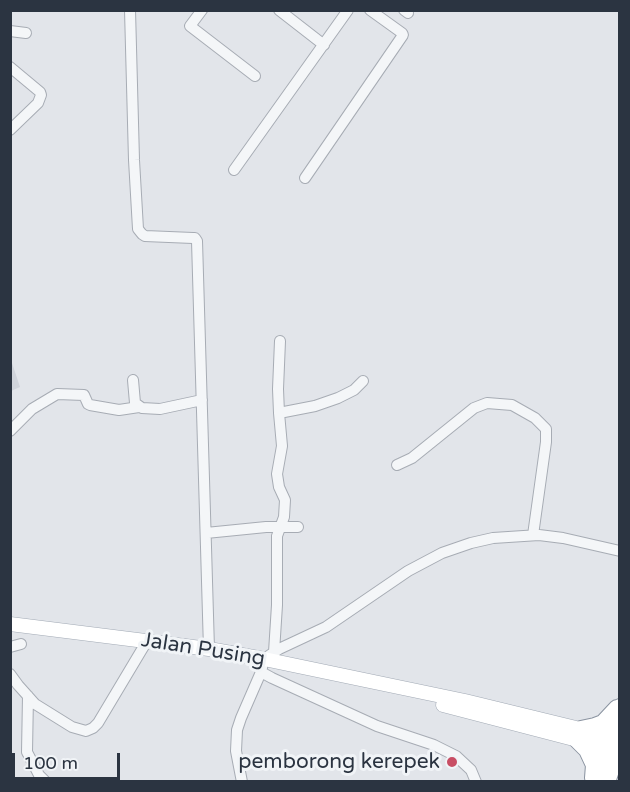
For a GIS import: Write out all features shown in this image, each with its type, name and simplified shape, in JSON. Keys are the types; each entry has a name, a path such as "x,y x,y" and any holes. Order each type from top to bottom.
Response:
{"highway":[{"path":"594,782 594,765 579,734 603,723 620,706"},
{"path":"607,782 620,706"},
{"path":"594,782 615,744"}],"main road":[{"name":"Jalan Pusing","path":"10,624 209,649 465,701 615,744"}],"street":[{"path":"130,10 138,229 145,236 195,238 197,242 209,649"},
{"path":"202,10 190,26 255,76"},
{"path":"279,10 324,45"},
{"path":"234,170 348,10"},
{"path":"305,178 403,35 370,10"},
{"path":"10,31 26,33"},
{"path":"10,67 40,92 38,103 10,130"},
{"path":"242,782 236,751 237,730 266,661 277,605 277,536 284,517 285,500 279,487 277,474 282,446 278,389 280,340"},
{"path":"133,380 134,400 139,406"},
{"path":"279,413 315,406 338,398 354,390 363,381"},
{"path":"10,431 32,409 57,394 84,395 90,405 119,410 139,406 160,409 202,400"},
{"path":"397,465 412,458 474,408 487,403 512,405 535,418 546,429 533,535"},
{"path":"206,533 281,526 298,527"},
{"path":"266,661 326,627 408,571 442,553 471,543 494,538 533,535 563,538 620,551"},
{"path":"10,674 35,704 72,727 86,731 98,723 147,641"},
{"path":"266,661 282,683 377,726 434,745 456,756 471,770 476,782"},
{"path":"28,696 27,752 39,775 46,782"}],"shaded area":[{"path":"10,357 20,387 11,391 10,391"}],"place":[{"name":"pemborong kerepek","path":"452,762"}]}
